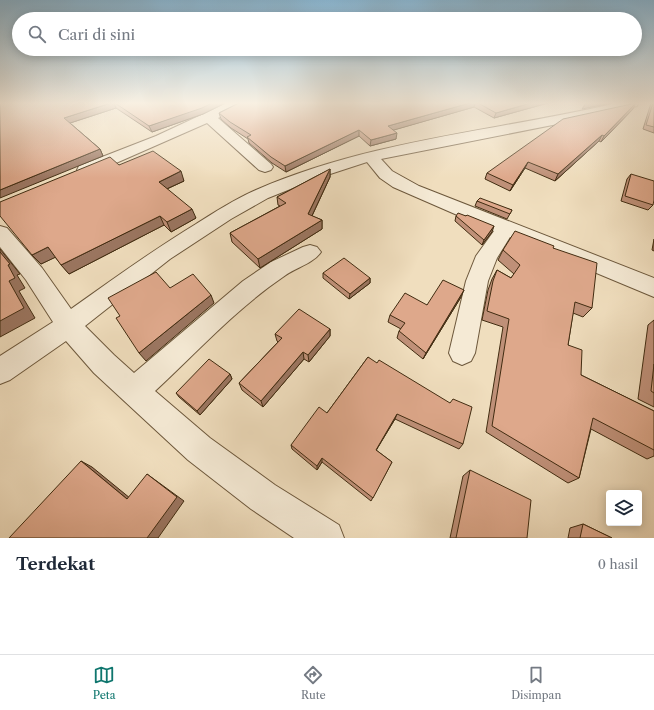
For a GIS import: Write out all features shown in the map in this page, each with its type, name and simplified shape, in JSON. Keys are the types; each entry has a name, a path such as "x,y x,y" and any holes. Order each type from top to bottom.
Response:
{"street":[{"path":"74,175 186,128"},
{"path":"221,128 265,167"},
{"path":"0,371 64,318 224,215 262,194 298,180 372,156 516,128"},
{"path":"372,156 377,166 393,180 420,193 654,288"},
{"path":"462,353 477,282 487,256 506,228"},
{"path":"0,233 34,274 84,345 199,450 263,497 326,538"},
{"path":"135,390 251,287 279,268 310,252"}],"building":[{"path":"0,128 76,128 100,149 0,190"},
{"path":"240,128 391,128 397,133 371,140 359,130 285,166 271,157 247,137 251,135"},
{"path":"550,128 612,128 558,174 528,162 513,185 487,173"},
{"path":"153,151 181,171 159,182 192,209 167,222 160,216 61,265 48,247 32,255 0,216 0,202 110,157 119,165"},
{"path":"330,169 308,214 322,220 258,259 230,233 286,203 277,197"},
{"path":"631,174 654,181 653,205 625,196"},
{"path":"480,198 512,210 510,214 477,201"},
{"path":"458,213 494,226 484,240 456,216"},
{"path":"515,231 554,246 553,248 597,263 592,308 575,302 568,345 582,350 581,375 654,411 654,450 593,418 579,478 492,426 509,319 487,311 493,281 497,270 511,278 520,265 503,250"},
{"path":"0,252 10,264 8,265 15,278 9,281 24,308 0,321"},
{"path":"344,258 370,278 350,294 323,273"},
{"path":"156,272 170,288 193,274 211,295 139,353 116,318 120,316 108,298"},
{"path":"443,280 464,290 426,353 399,331 405,323 390,315 405,293 427,305"},
{"path":"299,309 330,329 308,355 303,352 261,401 239,383 282,338 275,334"},
{"path":"368,357 377,363 379,360 450,403 453,399 472,407 463,444 397,414 376,450 392,462 373,498 322,458 317,466 291,445 319,407 327,413"},
{"path":"209,359 230,374 197,411 176,393"},
{"path":"654,364 654,393 651,391"},
{"path":"81,461 127,499 147,474 177,497 147,538 9,538"},
{"path":"470,470 531,500 527,538 456,538"},
{"path":"583,524 612,538 580,538"}]}
